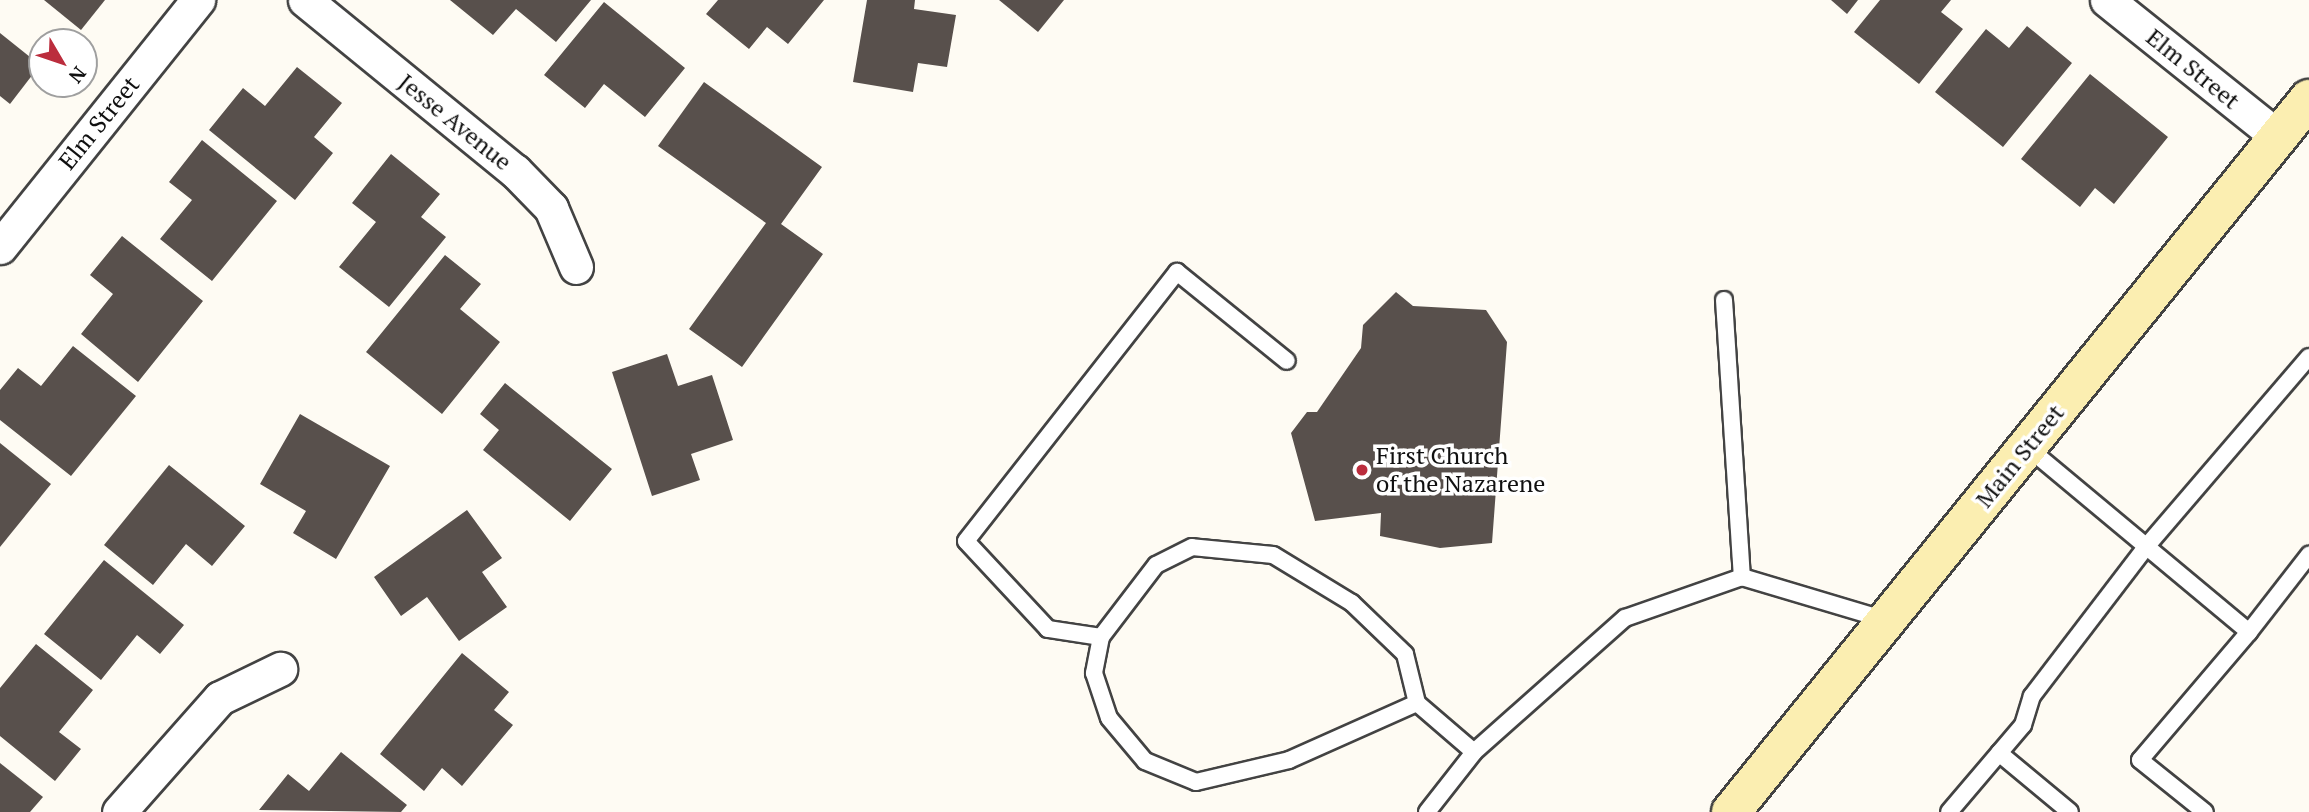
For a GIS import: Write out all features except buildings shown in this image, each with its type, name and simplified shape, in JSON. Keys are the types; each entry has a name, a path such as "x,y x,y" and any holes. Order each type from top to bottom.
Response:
{"street":[{"name":"Elm Street","path":"0,247 198,0"},
{"name":"Jesse Avenue","path":"305,0 515,171 551,208 576,267"},
{"name":"Elm Street","path":"2107,0 2278,137"},
{"name":"Main Street","path":"1731,812 2309,99"},
{"path":"119,812 220,698 280,670"}],"lane":[{"path":"1101,637 1048,629 966,541 1177,272 1287,361"},
{"path":"1724,300 1741,578"},
{"path":"1949,812 2023,725 2032,696 2146,547 2309,357"},
{"path":"2027,447 2249,632"},
{"path":"1417,703 1289,760 1196,782 1145,761 1109,718 1094,673 1101,637 1156,565 1192,547 1273,555 1352,603 1405,654 1417,703 1474,752"},
{"path":"2205,812 2140,760 2249,632 2309,555"},
{"path":"1427,812 1474,752 1625,618 1741,578 1886,620"},
{"path":"1999,753 2070,812"}],"place":[{"name":"First Church of the Nazarene","path":"1362,470"}]}
